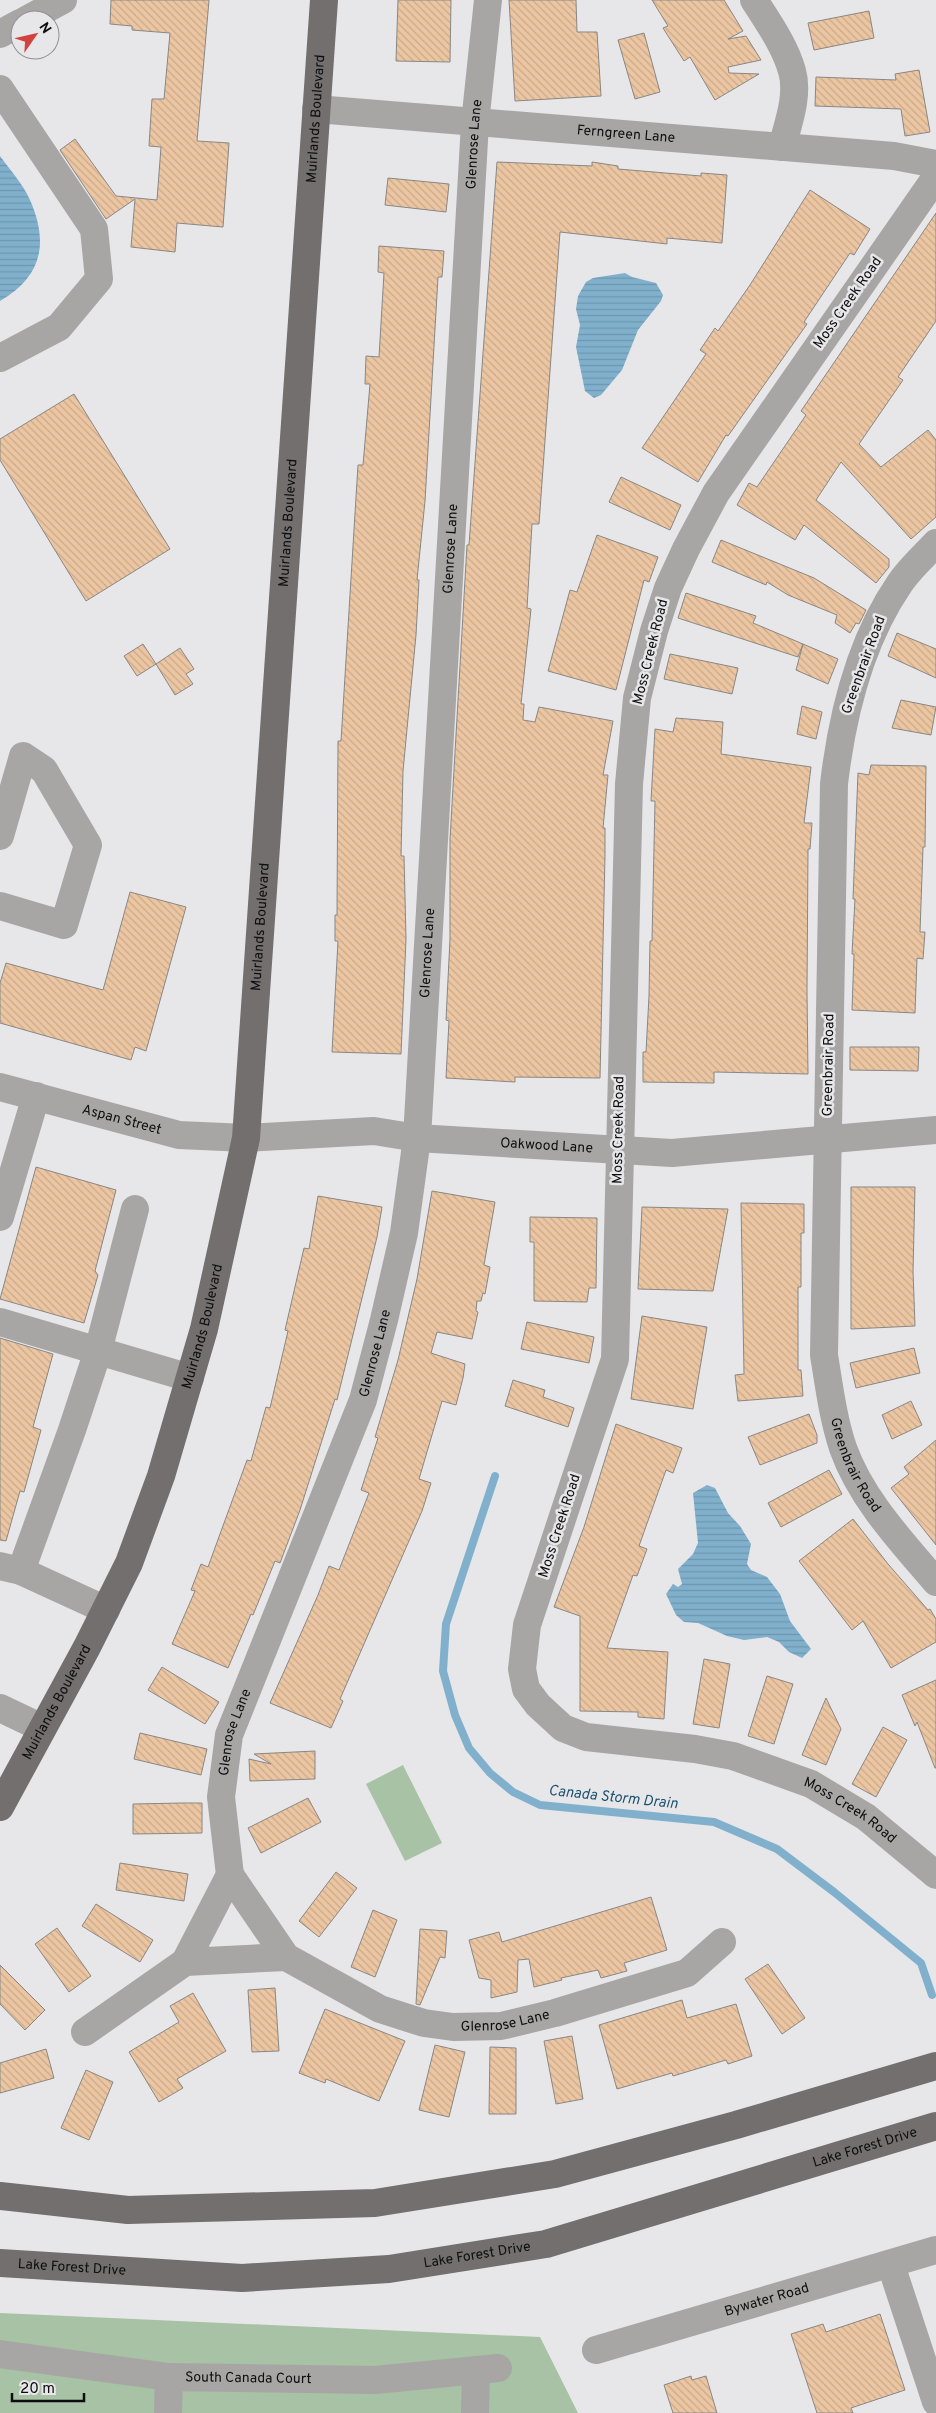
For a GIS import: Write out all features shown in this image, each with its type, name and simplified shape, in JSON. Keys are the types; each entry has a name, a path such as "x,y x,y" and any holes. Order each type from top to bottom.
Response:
{"main road":[{"name":"Muirlands Boulevard","path":"0,1807 106,1610 129,1563 161,1476 204,1329 246,1138 324,0"},
{"path":"0,2196 128,2210 375,2203 555,2174 736,2125 936,2066"},
{"name":"Lake Forest Drive","path":"0,2263 242,2278 390,2269 546,2244 715,2191 936,2126"}],"street":[{"path":"44,10 63,0"},
{"name":"Glenrose Lane","path":"488,0 476,123 417,1138 404,1234 363,1400 229,1735 221,1797 230,1875 286,1957 380,2009 424,2023 453,2028 492,2026 554,2013 686,1973 722,1942"},
{"path":"754,0 780,42 793,72 792,110 782,147"},
{"path":"0,88 94,229 99,279 59,327 0,358"},
{"name":"Ferngreen Lane","path":"316,109 434,117 476,123 894,156 936,164"},
{"name":"Moss Creek Road","path":"936,176 716,493 686,548 668,588 637,698 629,784 615,1359 527,1625 522,1669 526,1689 538,1705 563,1728 586,1737 695,1749 734,1756 811,1784 866,1817 936,1875"},
{"name":"Greenbrair Road","path":"936,543 901,581 878,619 853,688 840,735 834,784 824,1355 836,1423 844,1450 882,1518 936,1582"},
{"path":"0,836 23,756 44,770 88,845 64,925 0,906"},
{"name":"Aspan Street","path":"0,1086 179,1135 246,1138"},
{"path":"0,1217 36,1096"},
{"name":"Oakwood Lane","path":"246,1138 374,1131 417,1138 672,1153 936,1130"},
{"path":"106,1610 10,1569 72,1430 98,1351 135,1208"},
{"path":"0,1322 190,1378"},
{"path":"0,1708 42,1728"},
{"path":"85,2032 185,1962 230,1875"},
{"path":"185,1962 286,1957"},
{"name":"Bywater Road","path":"596,2350 891,2265 936,2250"},
{"path":"891,2265 936,2402"},
{"name":"South Canada Court","path":"0,2354 169,2377 374,2380 487,2369 475,2413"},
{"path":"168,2413 169,2377"}],"green space":[{"path":"403,1765 442,1843 405,1861 366,1784"},
{"path":"0,2313 540,2337 578,2413 0,2413"}],"water":[{"path":"0,156 30,200 36,216 40,245 38,258 33,270 14,292 0,301"},
{"path":"625,273 632,277 656,283 663,295 661,301 638,330 622,370 601,395 594,398 585,391 576,347 580,325 576,309 578,296 586,282 593,278"},
{"path":"707,1485 715,1488 728,1513 740,1526 751,1544 747,1564 751,1570 767,1577 780,1594 790,1621 811,1649 802,1658 789,1652 779,1642 767,1637 744,1640 727,1636 698,1623 684,1622 676,1615 666,1594 673,1584 678,1587 682,1584 678,1569 693,1554 698,1543 693,1493"}],"building":[{"path":"111,0 209,0 197,141 229,143 223,227 177,223 175,252 131,247 135,199 106,219 60,150 75,139 116,196 157,200 161,147 149,146 152,99 164,99 170,33 132,30 132,26 110,24"},
{"path":"398,0 451,0 450,62 396,61"},
{"path":"509,0 576,0 577,32 597,32 601,96 515,101"},
{"path":"652,0 724,0 743,31 728,39 746,36 761,60 728,67 729,73 759,74 715,100 690,57 684,61 663,28 668,26"},
{"path":"869,11 874,38 814,50 808,23"},
{"path":"644,33 660,92 635,99 618,40"},
{"path":"919,70 930,132 905,136 901,109 815,106 816,77 896,80 895,74"},
{"path":"497,162 592,166 592,162 618,166 618,169 701,176 701,173 727,175 722,243 667,238 667,244 560,232 539,524 532,524 527,608 531,609 521,704 524,704 523,720 535,722 539,707 613,721 603,775 608,775 603,828 605,828 605,855 600,1078 515,1077 515,1082 446,1078 449,1021 446,1020 450,939 450,839 467,545 469,545"},
{"path":"388,178 449,184 446,212 385,205"},
{"path":"810,190 870,229 854,255 850,253 804,322 807,324 728,436 726,435 698,482 642,448 706,354 700,350 715,328 718,331 750,285"},
{"path":"936,213 936,321 898,377 903,380 859,444 881,467 928,430 936,440 936,517 911,539 841,462 816,500 889,559 889,567 876,583 804,525 795,540 737,505 749,483 757,487 806,415 801,411"},
{"path":"379,246 444,251 442,277 438,277 425,501 417,580 419,580 416,635 403,771 401,856 404,856 406,939 401,1054 332,1052 338,941 335,941 335,915 337,915 338,741 341,741 358,465 363,465 370,384 365,384 366,356 379,357 384,273 378,272"},
{"path":"74,394 170,549 86,601 0,460 0,439"},
{"path":"621,477 681,505 670,530 609,502"},
{"path":"597,535 658,557 649,582 644,580 616,690 548,671 570,590 577,592"},
{"path":"721,540 814,578 866,610 859,624 856,623 850,633 835,623 837,615 788,595 767,582 766,585 712,562"},
{"path":"686,593 756,616 753,623 803,644 798,657 678,618"},
{"path":"897,633 936,649 936,678 888,656"},
{"path":"143,644 156,664 137,676 124,656"},
{"path":"803,644 838,659 828,684 796,670"},
{"path":"180,648 194,669 186,674 193,684 175,695 156,664"},
{"path":"670,654 738,668 732,694 664,679"},
{"path":"901,700 936,707 931,735 892,728"},
{"path":"802,706 822,712 816,739 797,734"},
{"path":"676,718 723,722 721,754 811,767 804,823 812,823 810,849 808,849 808,1074 714,1072 714,1083 643,1082 643,1052 646,1052 649,996 650,941 652,941 655,801 651,801 655,729 673,732"},
{"path":"871,765 926,766 925,847 923,847 920,932 925,932 923,959 917,958 915,1013 852,1010 854,954 852,954 855,899 853,899 858,773 869,775"},
{"path":"130,892 186,907 146,1051 135,1047 131,1060 0,1023 0,983 6,963 103,990"},
{"path":"850,1047 919,1047 918,1071 850,1070"},
{"path":"36,1167 116,1190 95,1271 98,1275 84,1323 0,1299"},
{"path":"851,1187 915,1187 913,1271 915,1326 851,1329"},
{"path":"432,1191 495,1202 484,1265 490,1267 485,1294 483,1293 481,1301 477,1301 476,1311 478,1312 472,1339 437,1332 431,1353 465,1364 456,1405 442,1401 419,1479 431,1483 422,1511 340,1699 343,1701 331,1728 270,1703 329,1566 339,1570 369,1493 361,1490 378,1438 375,1437 398,1360 417,1279"},
{"path":"318,1196 382,1207 377,1237 337,1400 335,1399 300,1510 280,1563 275,1561 253,1615 251,1614 228,1668 172,1644 195,1591 191,1590 201,1564 208,1567 247,1460 251,1461 266,1407 270,1408 288,1331 285,1330 304,1248 309,1249"},
{"path":"741,1203 804,1204 804,1233 801,1233 801,1287 798,1287 798,1370 801,1370 803,1396 738,1401 735,1375 744,1374"},
{"path":"642,1207 728,1209 713,1291 638,1289"},
{"path":"530,1217 597,1218 596,1288 589,1288 587,1302 534,1301 534,1242 530,1242"},
{"path":"642,1316 707,1327 693,1409 631,1399"},
{"path":"527,1322 594,1337 589,1363 521,1349"},
{"path":"0,1338 53,1354 33,1427 41,1430 24,1492 20,1491 6,1541 0,1540"},
{"path":"914,1348 920,1373 856,1388 850,1363"},
{"path":"513,1380 545,1390 543,1397 574,1408 568,1427 505,1406"},
{"path":"911,1401 922,1425 892,1439 882,1415"},
{"path":"809,1414 817,1435 817,1443 760,1465 748,1437"},
{"path":"616,1424 682,1448 673,1473 666,1470 639,1546 647,1549 637,1576 633,1575 607,1648 668,1652 664,1719 638,1717 638,1712 580,1711 580,1616 554,1607 584,1527"},
{"path":"936,1440 936,1545 891,1488 909,1474 904,1467"},
{"path":"829,1470 842,1494 781,1527 768,1503"},
{"path":"853,1519 888,1564 928,1610 930,1609 936,1619 936,1642 891,1668 863,1621 852,1630 799,1561"},
{"path":"704,1659 730,1664 719,1728 693,1724"},
{"path":"162,1667 219,1702 205,1724 148,1690"},
{"path":"767,1676 793,1684 774,1744 748,1736"},
{"path":"936,1680 935,1768 917,1722 915,1726 902,1695"},
{"path":"826,1698 841,1729 826,1765 802,1755"},
{"path":"883,1727 907,1740 876,1797 852,1784"},
{"path":"140,1733 207,1749 201,1775 134,1759"},
{"path":"315,1751 315,1779 250,1781 249,1759 271,1764 254,1754"},
{"path":"308,1798 321,1822 261,1853 248,1828"},
{"path":"202,1803 202,1833 133,1834 133,1804"},
{"path":"120,1863 188,1874 184,1901 116,1890"},
{"path":"336,1872 357,1888 319,1937 299,1921"},
{"path":"651,1897 667,1950 624,1963 627,1971 601,1978 598,1970 561,1978 562,1980 534,1987 529,1959 518,1960 517,1992 491,1998 491,1980 479,1978 469,1940 499,1932 502,1942"},
{"path":"96,1904 153,1940 140,1962 82,1926"},
{"path":"373,1910 397,1920 375,1977 351,1967"},
{"path":"57,1928 91,1976 69,1992 35,1944"},
{"path":"420,1929 447,1931 445,1958 440,1957 420,2005 416,2004"},
{"path":"768,1964 805,2018 782,2034 745,1979"},
{"path":"0,1965 45,2010 25,2030 0,2004"},
{"path":"275,1988 279,2051 252,2052 248,1990"},
{"path":"193,1993 226,2051 177,2079 183,2088 159,2102 129,2052 179,2022 170,2006"},
{"path":"682,2000 687,2018 736,2004 752,2056 728,2064 726,2060 673,2076 672,2073 617,2089 599,2025"},
{"path":"325,2009 405,2041 379,2101 326,2079 325,2083 299,2073"},
{"path":"572,2036 583,2099 556,2104 544,2041"},
{"path":"435,2045 465,2052 449,2117 419,2110"},
{"path":"490,2047 516,2048 516,2114 489,2114"},
{"path":"46,2049 54,2078 0,2093 0,2063"},
{"path":"86,2070 113,2082 89,2140 61,2128"},
{"path":"880,2314 905,2390 851,2408 853,2413 817,2413 791,2334 823,2324 826,2332"},
{"path":"691,2376 692,2380 706,2376 717,2413 673,2413 664,2385"}],"waterway":[{"name":"Canada Storm Drain","path":"495,1476 446,1624 443,1671 455,1715 469,1748 490,1773 513,1792 540,1805 714,1822 777,1849 834,1892 921,1963 932,1995"}]}
